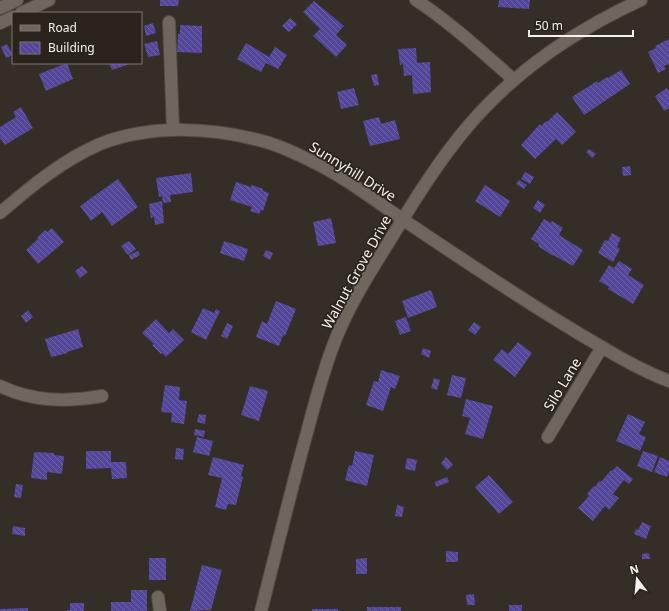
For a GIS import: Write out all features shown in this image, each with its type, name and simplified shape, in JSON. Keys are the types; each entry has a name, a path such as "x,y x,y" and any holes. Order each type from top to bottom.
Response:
{"street":[{"path":"0,8 17,0"},
{"path":"24,12 49,0"},
{"path":"416,0 432,10 459,31 514,80"},
{"name":"Walnut Grove Drive","path":"261,611 289,496 333,345 349,309 402,220 450,149 474,119 496,96 545,55 578,32 641,0"},
{"path":"0,23 12,17"},
{"path":"169,22 173,130"},
{"name":"Sunnyhill Drive","path":"0,213 57,168 101,144 127,136 148,132 173,130 207,131 237,135 267,142 292,152 326,169 359,189 402,220 545,313 636,366 669,381"},
{"name":"Silo Lane","path":"548,437 602,347"},
{"path":"0,386 10,391 36,398 58,401 80,400 102,396"},
{"path":"158,597 160,611"}],"building":[{"path":"160,0 179,0 178,6 160,6"},
{"path":"499,0 530,0 529,9 498,7"},
{"path":"314,1 344,26 336,35 347,45 336,57 313,36 320,29 303,12"},
{"path":"290,18 297,24 289,32 282,26"},
{"path":"153,23 156,33 146,36 144,26"},
{"path":"180,25 202,26 202,53 177,52"},
{"path":"669,39 669,64 664,66 666,69 658,73 648,52 656,48 655,46"},
{"path":"157,41 160,55 148,57 144,44"},
{"path":"246,43 269,57 275,47 287,55 278,69 266,63 261,72 237,59"},
{"path":"7,44 12,55 6,58 1,47"},
{"path":"416,48 417,63 430,62 431,92 413,94 412,75 404,76 403,64 400,65 398,49"},
{"path":"67,64 73,79 46,91 39,74"},
{"path":"109,64 130,64 112,70"},
{"path":"621,70 630,84 584,115 572,97 597,81 598,83"},
{"path":"377,74 379,85 374,86 371,75"},
{"path":"354,88 359,105 341,109 337,92"},
{"path":"667,88 669,91 669,108 664,111 655,96"},
{"path":"21,107 33,128 5,145 0,138 0,127 16,117 13,112"},
{"path":"557,112 576,132 562,145 556,139 535,159 521,145 540,124 541,126 546,121 547,122"},
{"path":"379,117 381,124 395,120 400,139 370,146 363,121"},
{"path":"589,149 596,154 592,158 586,152"},
{"path":"630,166 631,175 623,176 622,167"},
{"path":"525,172 534,177 530,184 521,179"},
{"path":"191,173 193,192 170,195 171,202 163,203 162,196 159,197 156,178"},
{"path":"118,179 138,207 112,226 102,212 91,221 80,206"},
{"path":"519,180 527,185 524,189 516,184"},
{"path":"236,182 251,187 252,185 269,193 263,211 261,210 259,214 250,211 252,207 230,200"},
{"path":"485,185 510,201 500,217 475,201"},
{"path":"538,200 545,205 540,213 533,208"},
{"path":"162,201 164,223 155,225 154,217 151,218 149,204"},
{"path":"331,218 336,243 318,246 313,222"},
{"path":"544,219 551,223 552,221 563,228 559,235 583,250 573,266 553,256 538,246 539,244 531,239"},
{"path":"52,228 64,242 38,264 26,250 45,230 47,232"},
{"path":"612,233 621,238 617,247 620,249 613,262 598,253 605,240 608,241"},
{"path":"129,241 136,249 128,255 121,246"},
{"path":"224,241 248,249 244,261 220,253"},
{"path":"266,250 273,253 270,260 263,256"},
{"path":"138,251 140,255 131,260 129,255"},
{"path":"619,261 632,269 628,275 644,285 633,304 608,289 609,287 599,281 609,265 614,268"},
{"path":"82,266 88,272 80,278 75,271"},
{"path":"431,290 437,307 408,318 402,301"},
{"path":"276,301 296,309 285,336 283,335 279,346 256,337 262,321 267,324"},
{"path":"203,308 214,313 216,309 220,311 206,340 191,332"},
{"path":"28,310 33,317 26,323 21,316"},
{"path":"406,317 411,331 400,335 395,321"},
{"path":"156,319 169,333 173,329 184,340 166,357 152,345 154,344 142,333"},
{"path":"474,322 481,327 475,335 468,330"},
{"path":"227,323 233,326 227,339 221,336"},
{"path":"78,329 83,347 67,352 68,353 51,357 45,339"},
{"path":"518,342 532,353 515,377 493,360 502,349 508,354"},
{"path":"423,348 431,351 429,358 421,354"},
{"path":"381,370 400,376 395,389 391,387 383,411 366,405 374,381 378,382"},
{"path":"452,375 466,378 461,398 447,395"},
{"path":"434,378 440,380 437,390 431,388"},
{"path":"165,385 180,387 179,400 187,401 184,424 171,422 172,413 161,412"},
{"path":"250,386 268,391 259,421 241,415"},
{"path":"466,399 493,406 483,439 465,434 470,418 462,416"},
{"path":"199,414 206,415 205,424 197,422"},
{"path":"628,414 645,422 639,434 646,437 640,451 616,441"},
{"path":"195,429 205,431 204,437 194,435"},
{"path":"197,437 213,441 209,456 193,452"},
{"path":"176,448 184,449 183,460 175,459"},
{"path":"86,451 111,451 111,462 126,462 127,478 112,479 111,468 86,469"},
{"path":"355,451 374,455 367,486 345,480 349,465 352,466"},
{"path":"643,451 658,456 652,472 637,466"},
{"path":"34,452 54,453 54,455 64,456 62,474 47,472 47,480 31,478"},
{"path":"213,457 244,465 241,476 243,477 236,505 228,504 226,510 215,507 222,478 208,475"},
{"path":"446,457 453,465 447,470 441,463"},
{"path":"660,457 669,461 667,477 654,472"},
{"path":"407,458 417,460 415,471 405,469"},
{"path":"617,466 633,479 629,484 624,480 613,494 619,498 609,510 605,506 593,521 578,508 589,496 587,494 594,486 595,487 599,481 601,482 611,470 612,471"},
{"path":"489,475 513,502 499,514 475,487"},
{"path":"447,477 449,482 436,487 435,482"},
{"path":"16,484 23,485 21,498 14,497"},
{"path":"397,505 404,507 402,517 395,516"},
{"path":"642,522 651,526 646,539 634,534"},
{"path":"13,526 25,528 25,536 12,534"},
{"path":"446,551 458,552 458,562 446,562"},
{"path":"649,553 650,559 642,559 642,554"},
{"path":"149,558 166,558 166,580 149,580"},
{"path":"367,558 367,574 356,574 356,559"},
{"path":"202,565 222,570 211,610 190,611"},
{"path":"131,590 147,590 147,611 111,611 111,602 131,602"},
{"path":"474,594 475,605 467,605 466,595"},
{"path":"70,603 84,603 84,611 67,611 70,610"},
{"path":"509,605 522,605 522,611 509,611"},
{"path":"367,607 401,607 401,611 367,611"},
{"path":"28,608 28,611 0,611 0,609"},
{"path":"312,609 338,609 338,611 312,611"}]}
